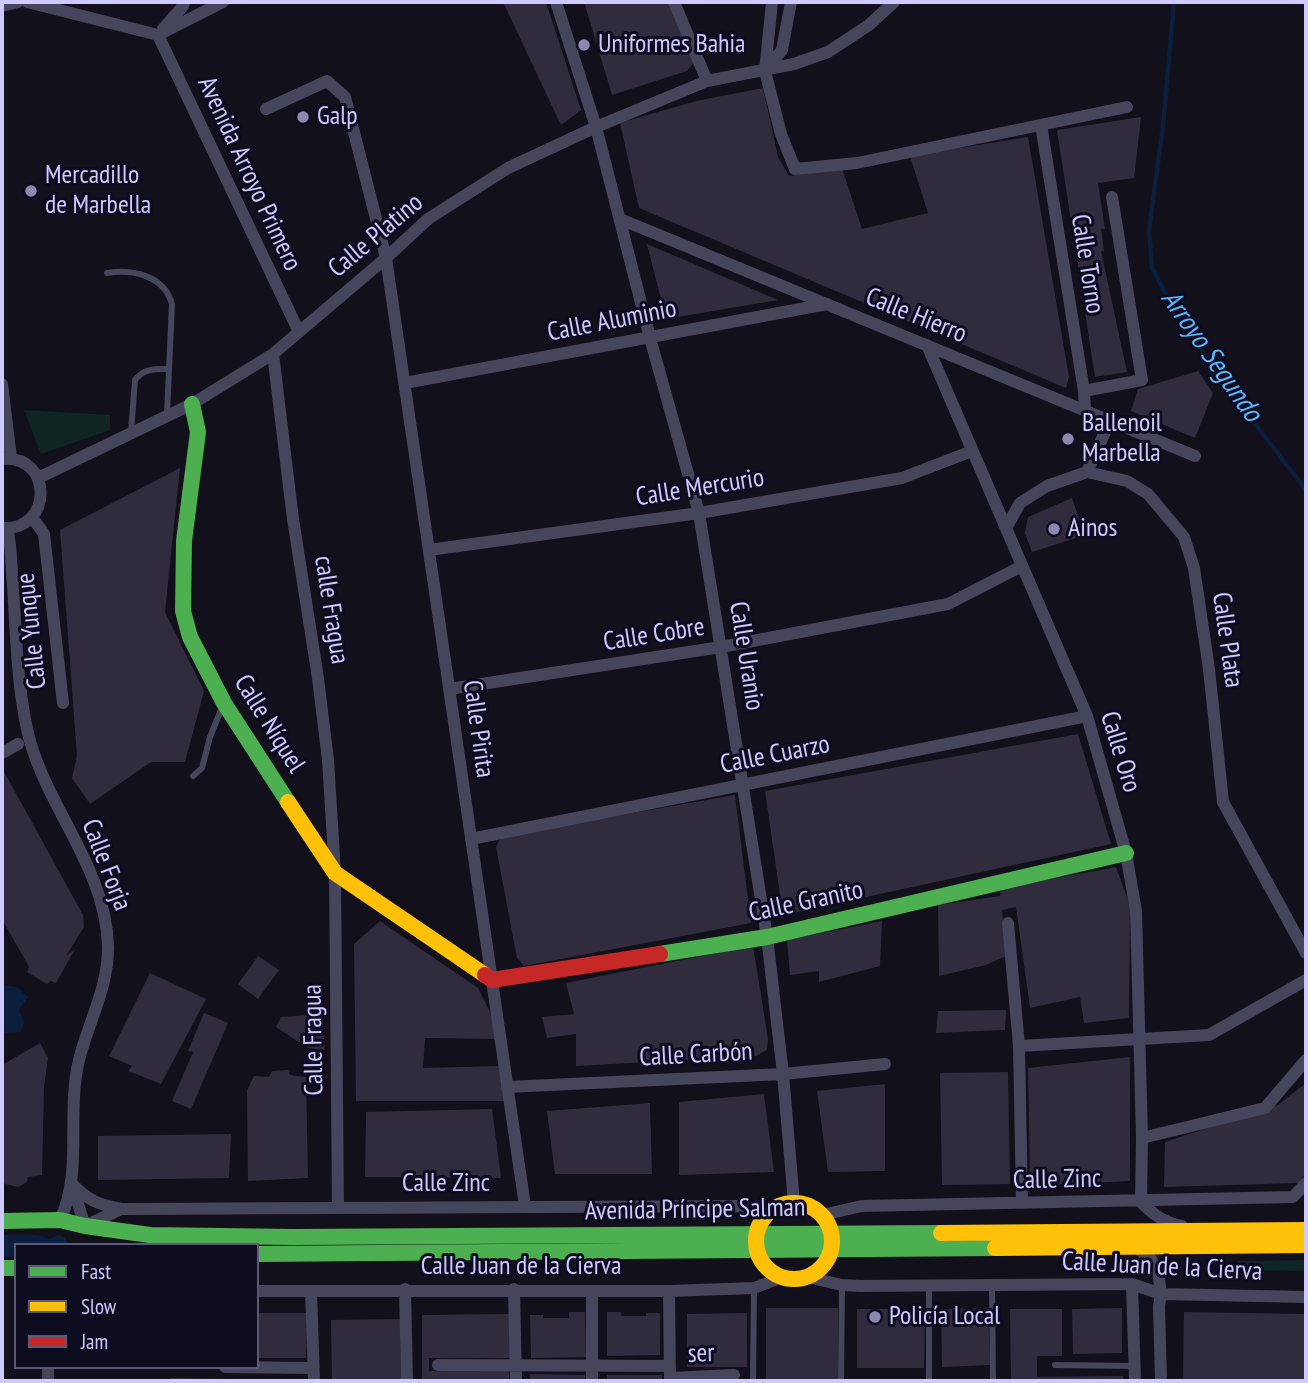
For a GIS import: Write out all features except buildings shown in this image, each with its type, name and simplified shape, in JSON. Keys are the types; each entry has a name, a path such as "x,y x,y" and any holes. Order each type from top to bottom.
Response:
{"main road":[{"name":"Calle Níquel","path":"192,404 198,432 184,541 183,611 190,637 224,704 335,873 492,980"},
{"name":"Calle Granito","path":"492,980 767,937 1126,853"},
{"path":"794,1203 809,1206 822,1215 832,1241 823,1267 807,1277 795,1279 783,1278 767,1267 757,1242 761,1223 768,1214 780,1206 794,1203"},
{"name":"Avenida Príncipe Salman","path":"2,1220 60,1220 87,1233 150,1235 757,1242"},
{"name":"Avenida Príncipe Salman","path":"259,1254 1306,1230"},
{"name":"Avenida Príncipe Salman","path":"832,1241 1135,1246 1306,1245"}],"street":[{"path":"2,6 18,2"},
{"path":"27,2 158,35 223,2"},
{"path":"158,35 184,2"},
{"name":"Calle Uranio","path":"556,2 596,127 650,338 699,513 767,937 794,1203"},
{"path":"674,2 708,81"},
{"path":"772,2 765,71 781,134 795,169 858,163 1127,107"},
{"path":"765,71 782,50 791,2"},
{"name":"Calle Platino","path":"38,478 192,404 273,354 428,219 508,168 596,127 708,81 794,64 828,52 869,25 894,2"},
{"name":"Avenida Arroyo Primero","path":"158,35 299,332"},
{"name":"Calle Pirita","path":"266,109 327,81 345,97 386,258 525,1206"},
{"name":"Calle Torno","path":"1041,125 1085,410"},
{"path":"1084,391 1142,380 1112,197"},
{"name":"Calle Hierro","path":"620,219 1195,456"},
{"name":"Calle Aluminio","path":"405,383 827,304"},
{"name":"Calle Oro","path":"927,345 1087,716 1126,853 1136,911 1141,1202"},
{"name":"calle Fragua","path":"273,354 293,519 327,746 335,873"},
{"path":"2,384 7,459 25,463 38,478 41,498 32,517 25,523 4,528"},
{"path":"1006,528 1020,503 1047,486 1087,472 1110,421"},
{"name":"Calle Mercurio","path":"429,550 699,513 902,478 972,451"},
{"name":"Calle Plata","path":"1087,472 1127,481 1148,494 1184,537 1194,568 1209,669 1223,802 1306,953"},
{"name":"Calle Yunque","path":"32,517 44,534 62,703"},
{"name":"Calle Forja","path":"4,528 21,701 27,733 97,890 107,932 107,970 102,995 78,1064 75,1082 72,1184 60,1220"},
{"name":"Calle Cobre","path":"449,689 721,648 948,604 1022,566"},
{"name":"Calle Cuarzo","path":"471,839 1087,716"},
{"path":"2,753 18,744"},
{"name":"Calle Fragua","path":"335,873 338,1206"},
{"path":"1008,923 1019,1046 1022,1203"},
{"path":"1019,1046 1209,1035 1306,980"},
{"path":"1142,1138 1265,1108 1306,1060"},
{"name":"Calle Carbón","path":"507,1087 783,1074 886,1065"},
{"name":"Calle Zinc","path":"822,1215 862,1206 1293,1197 1306,1183"},
{"path":"72,1184 87,1233"},
{"name":"Calle Zinc","path":"72,1184 99,1205 122,1209 747,1206 768,1214"},
{"path":"1141,1202 1151,1213 1171,1224 1220,1231"},
{"name":"Calle Zinc","path":"87,1233 122,1209"},
{"path":"1135,1246 1151,1259 1158,1271 1161,1294 1161,1381"},
{"name":"Calle Juan de la Cierva","path":"807,1277 842,1285 1132,1284 1161,1294 1306,1297"},
{"name":"Calle Juan de la Cierva","path":"259,1291 669,1291 754,1288 783,1278"},
{"path":"1132,1284 1136,1381"},
{"path":"405,1289 407,1381"},
{"path":"514,1289 516,1381"},
{"path":"592,1290 592,1381"},
{"path":"247,1369 314,1375 311,1291"},
{"path":"669,1291 670,1375"},
{"name":"ser","path":"438,1365 592,1366 670,1375 734,1375"}],"lane":[{"path":"107,273 125,270 140,273 161,285 169,295 172,304 167,416"},
{"path":"131,434 135,380 140,373 148,370 169,369"},
{"path":"193,776 202,768 210,737 224,704"},
{"path":"841,1381 842,1285"},
{"path":"929,1285 929,1381"},
{"path":"992,1285 993,1381"},
{"path":"753,1381 754,1288"},
{"path":"1055,1365 1135,1366"}],"green space":[{"path":"24,410 110,415 110,430 41,454"},
{"path":"1306,1260 1306,1271 1239,1270 1238,1261"}],"water":[{"path":"4,985 17,987 28,997 19,1010 24,1022 21,1032 2,1031"},
{"path":"2,1235 38,1235 49,1239 59,1235 68,1243 14,1243 14,1257 2,1257"}],"waterway":[{"name":"Arroyo Segundo","path":"1174,2 1163,126 1149,230 1152,268 1175,312 1306,490"}],"traffic: fast":[{"path":"192,404 198,432 184,541 183,611 190,637 224,703 288,802"},
{"path":"660,954 767,937 1126,853"},
{"path":"2,1221 60,1220 150,1235 292,1237 941,1233"},
{"path":"259,1254 995,1248"},
{"path":"2,1268 14,1268"}],"traffic: slow":[{"path":"288,802 335,873 485,975"},
{"path":"794,1203 808,1206 821,1214 829,1227 832,1241 829,1255 821,1268 808,1276 794,1279 780,1276 767,1268 759,1255 756,1241 759,1227 767,1214 780,1206 794,1203"},
{"path":"941,1233 1306,1230"},
{"path":"995,1248 1306,1245"}],"traffic: jam":[{"path":"485,975 492,980 660,954"}],"place":[{"name":"Uniformes Bahia","path":"584,45"},
{"name":"Galp","path":"303,117"},
{"name":"Mercadillo de Marbella","path":"31,191"},
{"name":"Ballenoil Marbella","path":"1068,439"},
{"name":"Ainos","path":"1054,529"},
{"name":"Policía Local","path":"875,1317"}]}
